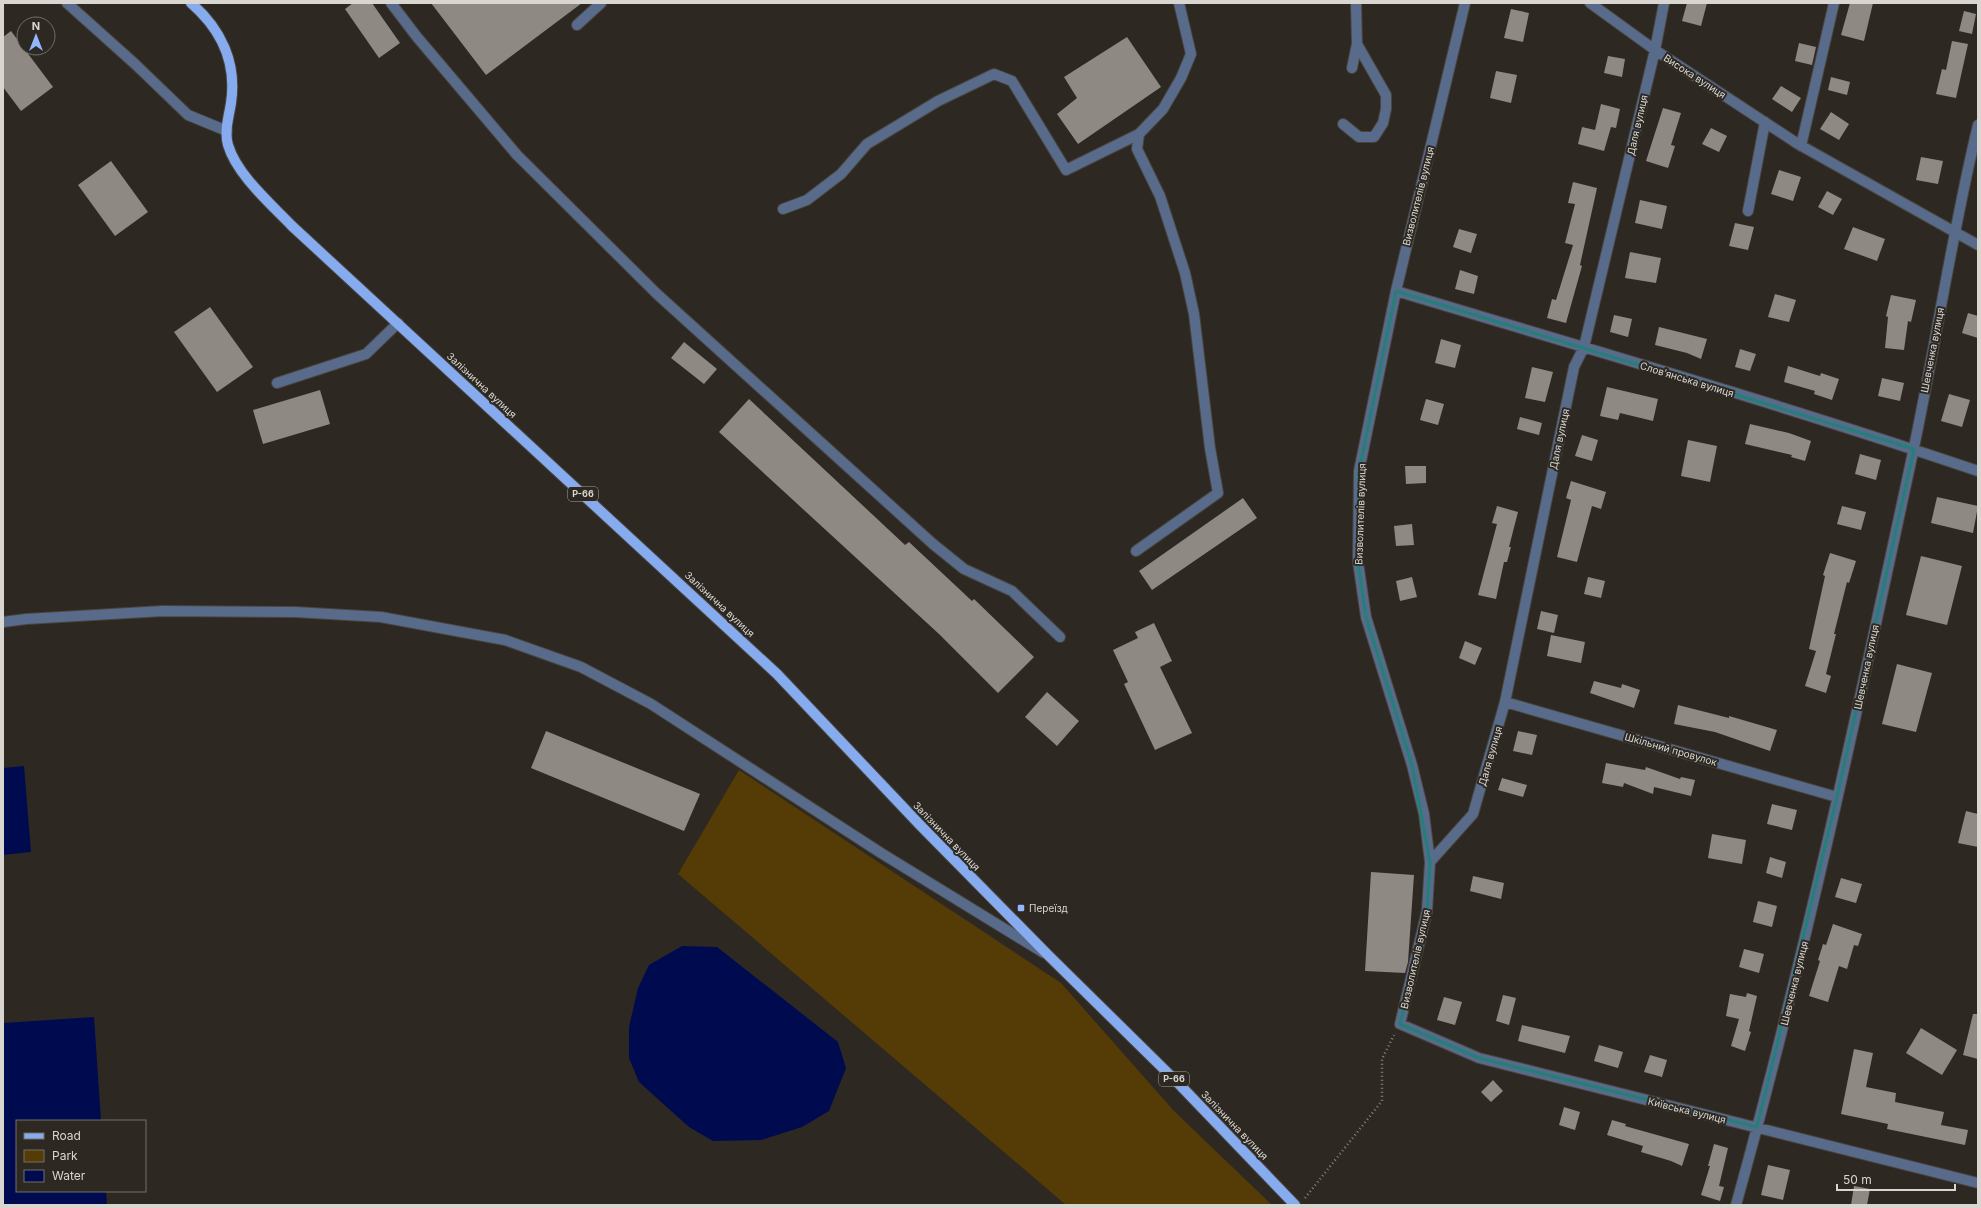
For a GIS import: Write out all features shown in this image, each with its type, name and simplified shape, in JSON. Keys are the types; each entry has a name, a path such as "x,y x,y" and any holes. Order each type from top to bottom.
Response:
{"main road":[{"name":"Залізнична вулиця","path":"191,3 204,14 230,59 234,80 226,131 228,144 233,157 258,190 292,226 777,674 914,820 1179,1084 1295,1205"}],"street":[{"path":"66,3 135,64 188,115 226,131"},
{"path":"391,3 416,37 517,155 657,294 933,544 964,569 1012,591 1060,637"},
{"path":"577,25 601,3"},
{"path":"783,209 807,200 841,174 867,144 938,101 994,74 1012,81 1066,170 1139,134 1164,109 1181,78 1191,54 1178,3"},
{"path":"1352,68 1357,44 1356,3"},
{"name":"Визволителів вулиця","path":"1400,1024 1427,911 1430,862 1424,814 1412,765 1366,618 1358,562 1359,470 1396,291 1465,3"},
{"name":"Висока вулиця","path":"1590,3 1655,50 1801,146 1978,245"},
{"name":"Даля вулиця","path":"1430,862 1473,814 1505,702 1574,367 1584,347 1655,50 1664,3"},
{"path":"1801,146 1834,3"},
{"path":"1343,124 1359,138 1374,138 1383,123 1386,108 1386,95 1357,44"},
{"path":"1748,211 1765,122"},
{"name":"Шевченка вулиця","path":"1736,1205 1757,1128 1814,900 1914,450 1954,232 1978,125"},
{"path":"1136,551 1218,493 1210,448 1194,314 1187,280 1160,196 1137,149 1139,134"},
{"name":"Слов’янська вулиця","path":"1396,291 1584,347 1978,471"},
{"path":"277,383 366,354 398,323"},
{"path":"3,622 26,619 163,611 295,612 381,617 505,640 581,667 651,704 882,853 1049,956"},
{"name":"Шкільний провулок","path":"1505,702 1837,797"},
{"name":"Київська вулиця","path":"1400,1024 1479,1058 1978,1183"}],"path":[{"path":"1304,1199 1382,1101 1382,1059 1400,1024"}],"highlighted area":[{"path":"1396,291 1914,449 1837,797 1757,1127 1479,1058 1400,1024 1427,911 1430,862 1412,765 1366,617 1358,562 1359,471"}],"green space":[{"path":"739,770 1061,983 1174,1111 1272,1205 1066,1205 678,874"}],"water":[{"path":"24,766 31,852 3,855 3,768"},
{"path":"682,946 717,947 838,1042 846,1068 829,1111 802,1127 761,1140 713,1141 689,1127 639,1082 629,1058 629,1027 638,988 649,965"},
{"path":"94,1017 101,1120 16,1120 16,1192 106,1192 107,1205 3,1205 3,1023"}],"building":[{"path":"353,3 372,3 400,43 379,58 345,9"},
{"path":"431,3 582,3 486,75"},
{"path":"1687,3 1707,3 1701,26 1682,21"},
{"path":"1850,3 1873,3 1864,41 1841,35"},
{"path":"1511,9 1529,13 1523,42 1504,38"},
{"path":"1964,11 1976,14 1972,34 1959,31"},
{"path":"11,31 16,38 16,56 30,56 53,87 21,111 3,87 3,37"},
{"path":"1127,37 1161,87 1078,144 1057,114 1077,98 1064,77"},
{"path":"1952,41 1968,44 1956,98 1936,94 1942,69 1946,70"},
{"path":"1799,43 1816,47 1812,65 1795,61"},
{"path":"1608,56 1625,59 1622,77 1604,73"},
{"path":"1496,71 1517,75 1511,103 1490,98"},
{"path":"1831,77 1850,82 1847,95 1828,90"},
{"path":"1781,86 1801,98 1792,112 1772,99"},
{"path":"1601,104 1620,109 1616,128 1611,127 1604,151 1578,144 1582,127 1595,130"},
{"path":"1663,108 1681,113 1671,145 1675,146 1668,168 1646,161"},
{"path":"1831,112 1849,124 1839,140 1820,129"},
{"path":"1711,128 1727,136 1719,152 1702,144"},
{"path":"1921,157 1943,161 1938,184 1916,180"},
{"path":"111,161 148,212 115,236 78,185"},
{"path":"1779,170 1801,177 1793,201 1771,194"},
{"path":"1573,182 1597,188 1580,265 1582,266 1566,323 1547,318 1552,299 1556,300 1573,245 1565,243 1575,204 1568,203"},
{"path":"1827,191 1842,199 1833,215 1818,207"},
{"path":"1640,200 1667,206 1662,229 1635,223"},
{"path":"1735,223 1754,227 1748,250 1729,246"},
{"path":"1853,227 1885,239 1877,261 1844,249"},
{"path":"1459,229 1477,234 1471,253 1453,247"},
{"path":"1630,252 1661,258 1656,283 1625,278"},
{"path":"1460,270 1478,276 1474,294 1455,289"},
{"path":"1775,294 1796,300 1789,322 1768,317"},
{"path":"1891,295 1916,300 1911,322 1908,321 1904,350 1885,348 1888,317 1886,316"},
{"path":"210,307 253,367 217,392 174,332"},
{"path":"1968,313 1978,316 1978,338 1962,333"},
{"path":"1614,315 1632,319 1628,337 1610,332"},
{"path":"1659,327 1707,339 1701,359 1687,353 1655,345"},
{"path":"1441,339 1461,345 1455,368 1435,363"},
{"path":"684,342 717,369 704,384 671,358"},
{"path":"1740,349 1756,354 1750,371 1735,367"},
{"path":"1788,366 1820,376 1821,373 1839,379 1832,400 1814,394 1815,391 1784,382"},
{"path":"1532,367 1553,372 1545,402 1525,398"},
{"path":"1882,378 1904,383 1900,401 1878,396"},
{"path":"1607,387 1658,399 1653,421 1620,413 1618,420 1600,416"},
{"path":"320,390 330,424 263,444 253,410"},
{"path":"1949,394 1970,400 1962,427 1941,421"},
{"path":"749,399 905,545 909,542 972,601 974,599 1034,657 998,693 939,634 719,432"},
{"path":"1426,399 1444,404 1438,425 1420,420"},
{"path":"1520,417 1542,423 1539,435 1517,429"},
{"path":"1750,424 1789,433 1811,441 1805,461 1791,457 1792,455 1745,444"},
{"path":"1582,435 1598,440 1592,461 1575,456"},
{"path":"1688,440 1717,446 1710,482 1681,476"},
{"path":"1860,454 1881,460 1876,480 1855,474"},
{"path":"1405,466 1426,466 1426,483 1406,484"},
{"path":"1571,481 1606,492 1601,509 1592,506 1577,562 1557,557 1571,500 1566,498"},
{"path":"1937,497 1978,506 1973,533 1931,523"},
{"path":"1243,498 1257,518 1152,590 1139,571"},
{"path":"1497,506 1518,512 1509,547 1511,547 1507,562 1504,562 1496,599 1478,595 1497,524 1492,523"},
{"path":"1842,506 1866,512 1861,530 1837,524"},
{"path":"1412,524 1414,545 1396,546 1394,526"},
{"path":"1830,553 1856,561 1849,583 1847,582 1834,634 1836,634 1826,674 1831,676 1826,693 1805,686 1816,651 1809,649 1825,576 1823,575"},
{"path":"1921,556 1962,566 1947,625 1906,615"},
{"path":"1412,577 1417,597 1400,601 1396,581"},
{"path":"1588,577 1605,581 1601,598 1584,594"},
{"path":"1541,611 1558,615 1554,633 1537,629"},
{"path":"1154,623 1172,661 1160,667 1192,733 1155,750 1124,684 1128,682 1113,650 1138,638 1135,632"},
{"path":"1551,635 1585,642 1581,663 1547,656"},
{"path":"1465,641 1482,648 1475,665 1459,658"},
{"path":"1897,664 1932,673 1916,732 1882,724"},
{"path":"1594,681 1621,688 1622,684 1640,690 1634,708 1590,693"},
{"path":"1047,692 1079,721 1057,746 1025,717"},
{"path":"1678,705 1729,718 1729,716 1777,730 1770,751 1715,732 1674,724"},
{"path":"546,731 700,794 684,831 531,768"},
{"path":"1518,731 1537,735 1532,755 1513,751"},
{"path":"1606,763 1645,770 1646,767 1680,779 1681,777 1695,780 1691,796 1654,787 1653,794 1624,783 1623,787 1602,783"},
{"path":"1502,778 1527,785 1523,797 1498,790"},
{"path":"1772,804 1797,810 1792,830 1767,824"},
{"path":"1966,811 1978,814 1978,847 1958,843"},
{"path":"1712,834 1746,840 1742,864 1708,858"},
{"path":"1770,857 1786,862 1782,878 1766,873"},
{"path":"1371,872 1414,875 1408,962 1405,973 1365,971"},
{"path":"1473,876 1504,883 1501,899 1470,891"},
{"path":"1841,878 1862,884 1856,903 1835,897"},
{"path":"1758,901 1777,906 1772,927 1753,922"},
{"path":"1833,924 1862,934 1858,946 1854,945 1847,969 1839,966 1828,1002 1809,996 1820,961 1818,960 1823,944 1826,945"},
{"path":"1744,949 1764,954 1759,973 1739,967"},
{"path":"1747,993 1757,996 1749,1031 1751,1032 1745,1051 1731,1046 1739,1019 1726,1016 1730,994 1746,997"},
{"path":"1503,995 1516,998 1509,1025 1496,1021"},
{"path":"1444,997 1462,1002 1455,1025 1437,1020"},
{"path":"1973,1014 1978,1014 1978,1059 1963,1055"},
{"path":"1522,1025 1570,1036 1565,1053 1518,1041"},
{"path":"1921,1028 1957,1050 1942,1075 1906,1053"},
{"path":"1599,1045 1623,1052 1618,1068 1594,1061"},
{"path":"1854,1049 1873,1053 1866,1087 1896,1093 1895,1102 1944,1112 1941,1125 1968,1130 1965,1145 1887,1129 1888,1124 1841,1114"},
{"path":"1650,1055 1667,1060 1662,1077 1644,1072"},
{"path":"1493,1080 1503,1091 1491,1102 1481,1092"},
{"path":"1564,1107 1580,1112 1575,1130 1559,1125"},
{"path":"1612,1120 1626,1124 1625,1126 1689,1144 1682,1166 1641,1152 1643,1146 1607,1135"},
{"path":"1714,1144 1728,1148 1719,1186 1724,1187 1720,1201 1701,1195 1710,1166 1708,1166"},
{"path":"1768,1165 1790,1170 1783,1200 1761,1195"},
{"path":"1854,1186 1870,1189 1867,1205 1851,1205"}],"place":[{"name":"Переїзд","path":"1021,908"}]}
